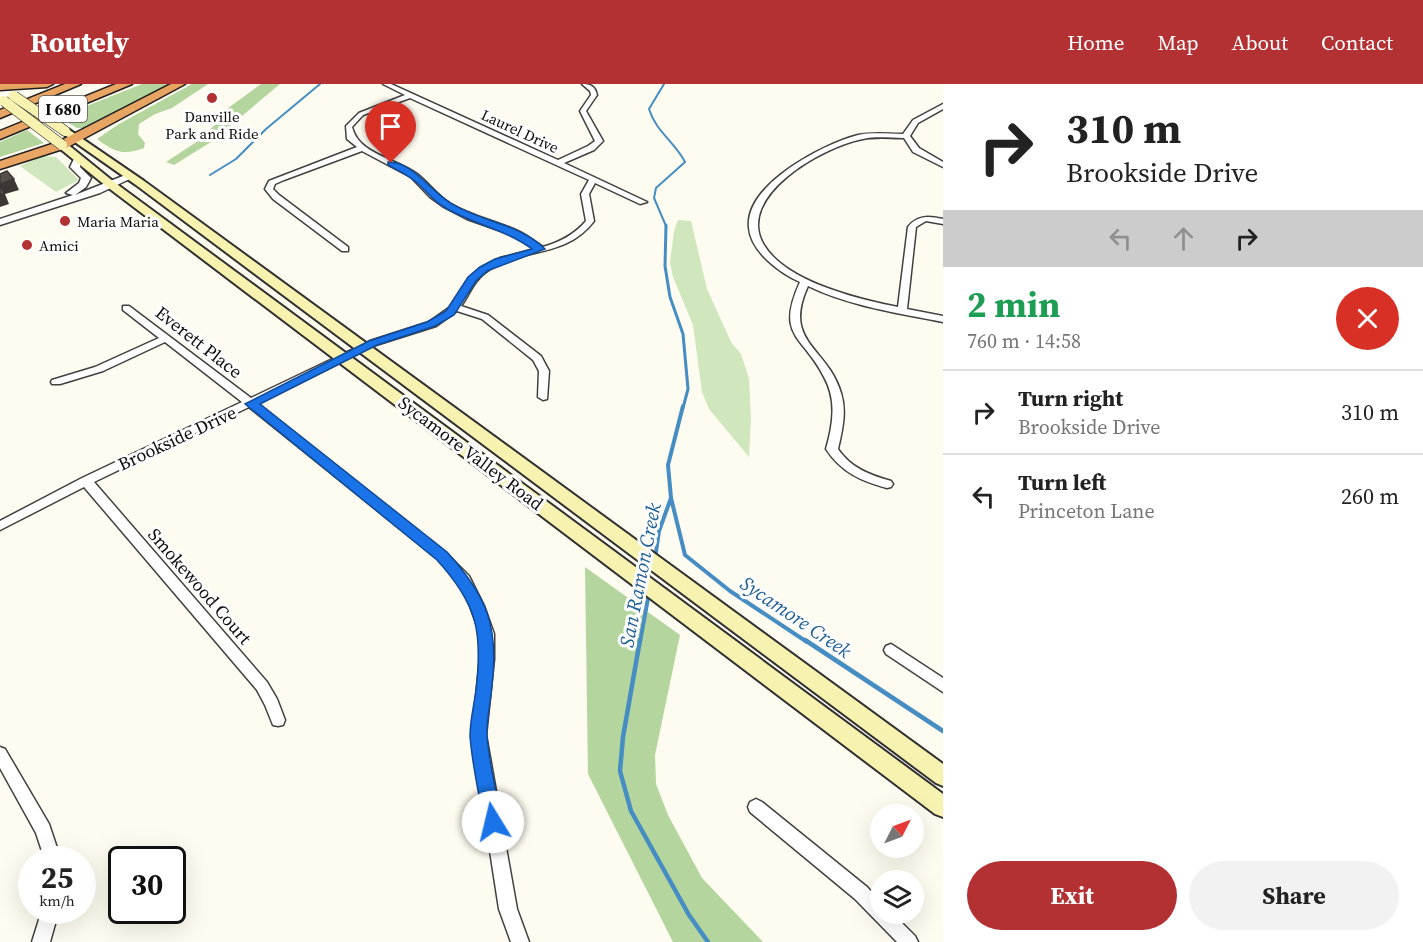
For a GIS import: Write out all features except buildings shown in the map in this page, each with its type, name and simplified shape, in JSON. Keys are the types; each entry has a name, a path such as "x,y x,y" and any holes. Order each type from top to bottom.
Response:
{"highway":[{"path":"2,93 47,84"},
{"path":"0,114 75,84"},
{"name":"I 680","path":"0,123 99,84"},
{"name":"I 680","path":"0,135 126,84"},
{"path":"0,165 62,145 70,134 179,84"}],"main road":[{"name":"Sycamore Valley Road","path":"2,93 70,134 131,176 681,585 943,776"},
{"name":"Sycamore Valley Road","path":"2,93 110,184 943,807"}],"street":[{"name":"Laurel Drive","path":"386,84 643,202"},
{"path":"556,163 591,148 599,141 583,111 594,95 593,90 585,84"},
{"path":"411,95 368,110 354,119 348,127 349,135 362,148 414,175 433,195 447,205 470,217 518,234 540,249"},
{"path":"906,136 910,124 943,106"},
{"path":"932,112 943,116"},
{"path":"906,136 873,136 845,142 783,174 768,189 754,215 751,228 760,246 782,268 805,282 841,296 943,319"},
{"path":"906,136 916,150 943,165"},
{"path":"345,249 276,197 269,189 272,183 281,178 362,148"},
{"path":"71,193 83,185 86,178 75,167 78,159"},
{"path":"0,222 97,192 131,176"},
{"name":"Brookside Drive","path":"0,526 86,481 383,339 431,324 456,307 472,279 483,269 504,259 570,239 587,225 590,217 584,193 594,180"},
{"path":"0,214 92,186 110,184"},
{"path":"902,310 912,227 923,219 943,222"},
{"path":"805,282 795,299 792,316 798,334 824,369 836,392 839,413 832,449 840,462 857,476 887,484"},
{"path":"456,307 485,317 537,358 544,370 543,397"},
{"name":"Everett Place","path":"126,308 442,556 464,580 477,606 486,634 487,659 478,735 508,909 520,942"},
{"path":"56,382 99,369 166,338"},
{"name":"Smokewood Court","path":"86,481 262,686 278,720"},
{"path":"891,650 943,686"},
{"path":"0,754 43,830 48,846"},
{"path":"756,807 861,893 909,942"},
{"path":"41,942 47,924"}],"green space":[{"path":"142,84 172,84 88,128 77,128 59,117"},
{"path":"192,84 208,84 172,108 155,114 139,124 138,134 145,143 144,148 131,152 119,151 97,139 119,124"},
{"path":"261,84 280,84 211,142 174,165 166,162 195,143 217,123 220,114"},
{"path":"27,130 44,143 0,157 0,142"},
{"path":"42,156 56,157 79,180 56,192 20,166"},
{"path":"678,220 691,221 707,289 731,342 741,354 749,379 751,419 749,457 709,409 702,392 693,325 673,277 670,262 674,231"},
{"path":"585,567 680,635 655,755 656,784 668,815 702,878 763,942 673,942 588,774"}],"waterway":[{"path":"210,175 236,159 266,129 320,84"},
{"name":"San Ramon Creek","path":"664,84 649,109 656,124 685,162 656,188 654,198 666,226"},
{"name":"San Ramon Creek","path":"666,226 665,266 670,297 683,334 688,389 683,408"},
{"name":"San Ramon Creek","path":"671,498 668,465 683,406"},
{"name":"San Ramon Creek","path":"655,559 659,531 671,498"},
{"name":"Sycamore Creek","path":"671,498 685,555 730,591 807,642"},
{"name":"San Ramon Creek","path":"640,642 649,593"},
{"name":"San Ramon Creek","path":"640,640 623,737 620,771 631,811 689,915 708,942"},
{"name":"Sycamore Creek","path":"805,640 943,731"}],"place":[{"name":"Danville Park and Ride","path":"212,98"},
{"name":"Maria Maria","path":"65,221"},
{"name":"Amici","path":"27,245"}],"route":[{"path":"391,163 414,175 433,195 447,205 484,223 518,234 540,249 499,261 477,273 468,284 456,307 431,324 373,343 251,404 442,556 464,580 477,606 486,634 487,659 478,735 493,822"}]}
